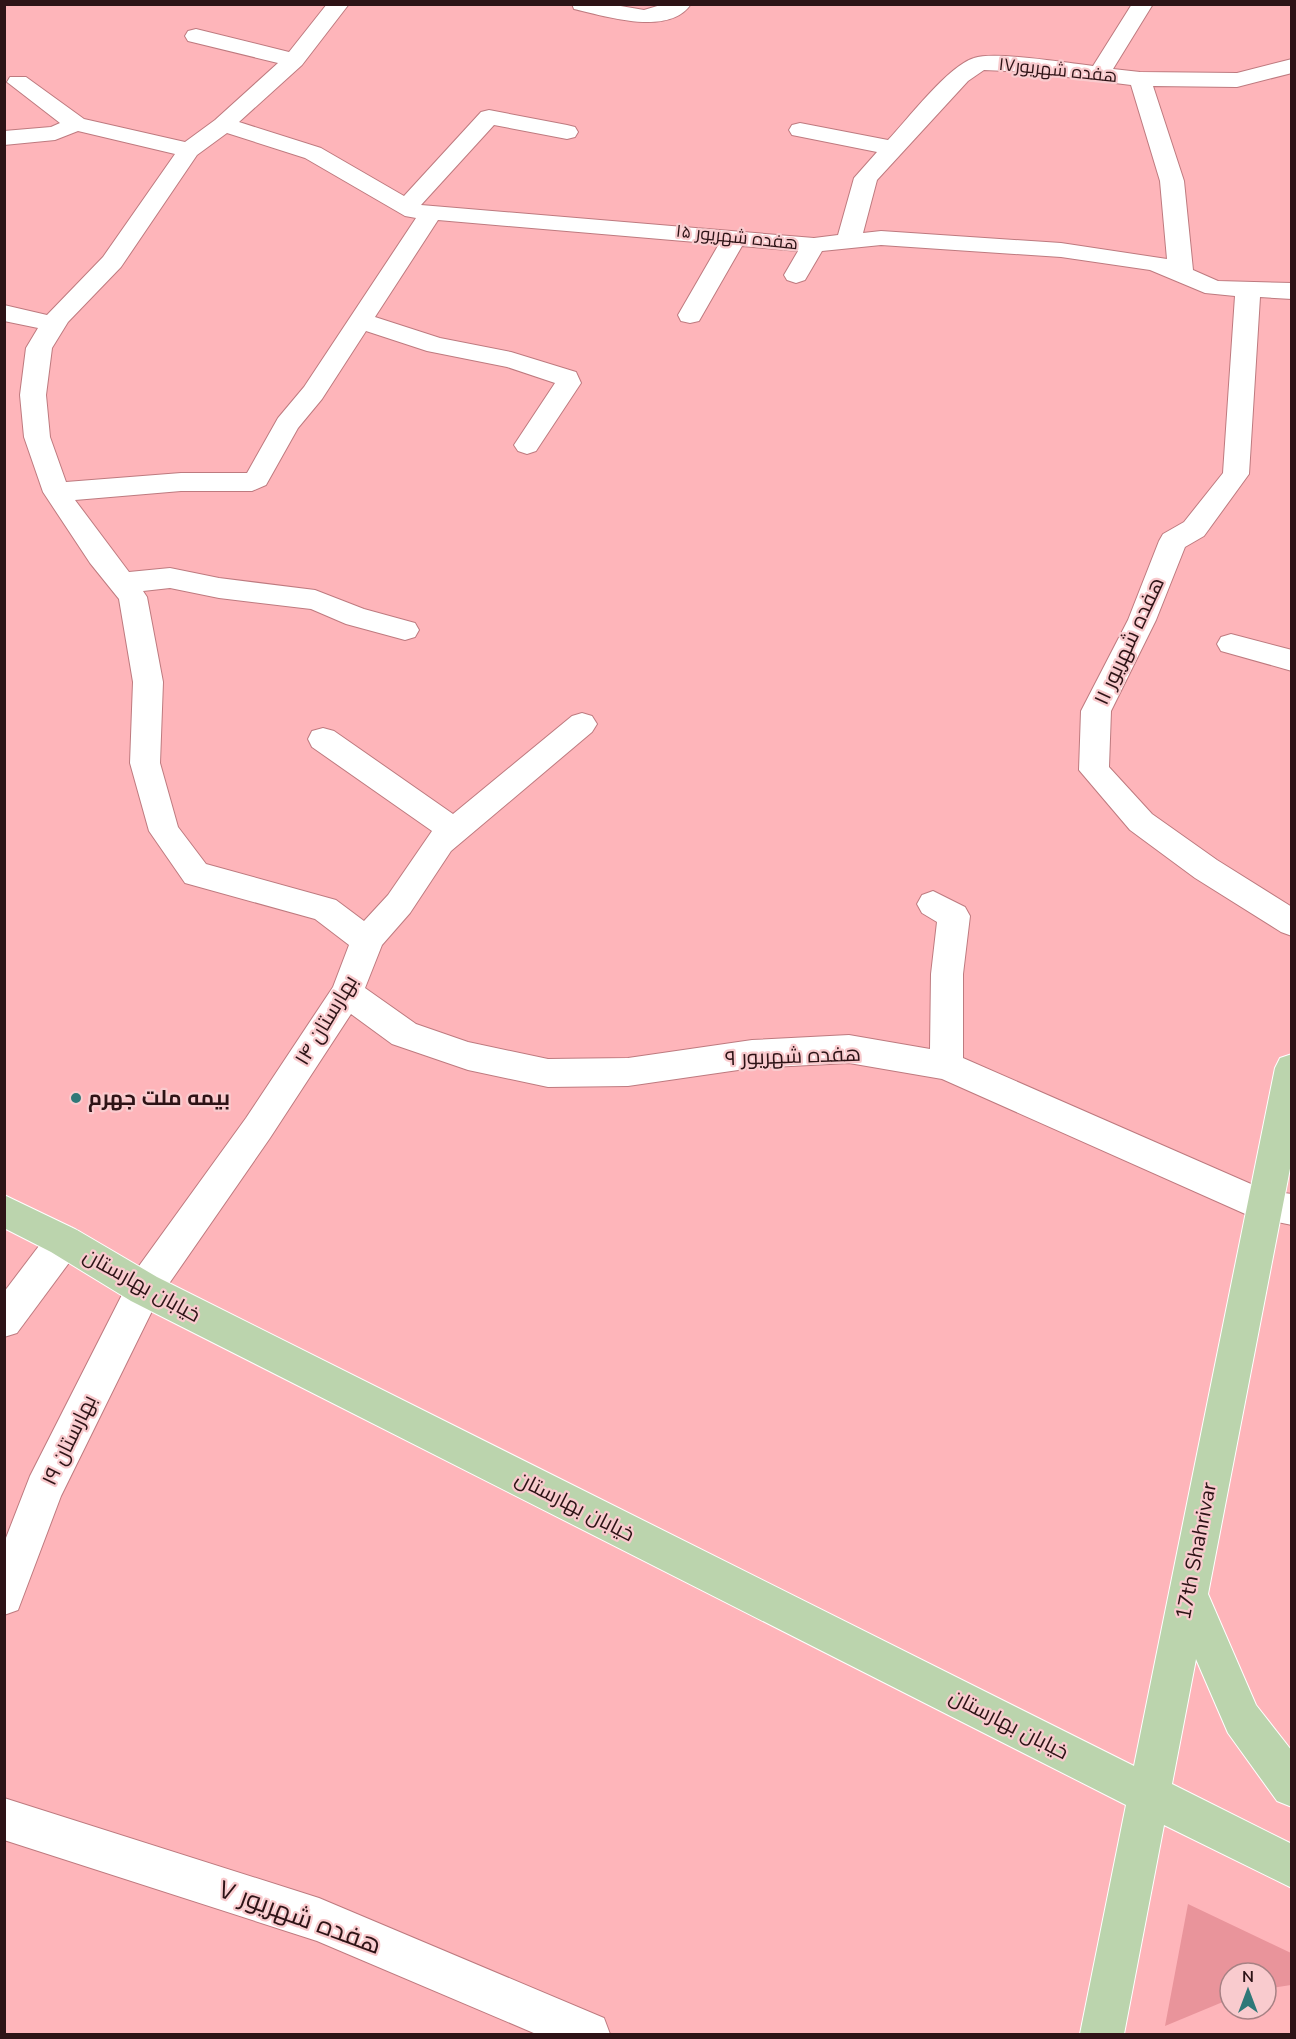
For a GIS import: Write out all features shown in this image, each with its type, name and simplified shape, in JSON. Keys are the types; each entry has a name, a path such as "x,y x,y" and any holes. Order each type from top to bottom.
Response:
{"main road":[{"name":"17th Shahrivar","path":"1102,2034 1188,1594 1278,1208 1292,1068"},
{"name":"خیابان بهارستان","path":"4,1210 64,1241 144,1289 1292,1867"},
{"path":"1188,1594 1242,1719 1292,1786"}],"street":[{"path":"339,4 294,60 205,139 112,261 54,324 39,348 33,395 37,437 56,492 100,556 133,597 146,672 145,763 164,831 196,874 324,909 358,935 368,938"},
{"path":"582,4 632,16 652,18 664,15 681,4"},
{"path":"1099,74 1143,4"},
{"path":"196,36 294,60"},
{"name":"هفده شهریور۱۷","path":"848,242 866,178 960,76 979,63 1027,65 1140,79 1237,80 1291,66"},
{"path":"1140,79 1172,181 1181,276"},
{"path":"4,138 55,134 76,124 18,82"},
{"path":"406,207 489,117 567,132"},
{"name":"هفده شهریور ۱۵","path":"76,124 205,139 269,137 313,153 413,211 814,245 881,238 1061,250 1155,263 1181,276 1214,288 1292,291"},
{"path":"800,130 892,148"},
{"path":"56,492 181,482 252,482 256,479 287,424 313,393 431,213"},
{"path":"690,315 735,237"},
{"path":"796,275 814,245"},
{"name":"هفده شهریور ۱۱","path":"1248,289 1243,398 1236,474 1194,529 1173,541 1142,620 1096,711 1094,770 1141,822 1206,868 1292,923"},
{"path":"4,313 54,324"},
{"path":"362,321 436,345 502,358 567,378 567,383 526,445"},
{"path":"122,583 170,578 219,588 315,600 356,616 405,630"},
{"path":"1231,644 1292,661"},
{"name":"بهارستان ۱۴","path":"144,1289 258,1128 346,993 368,938 399,903 440,842 582,724"},
{"path":"323,739 455,831"},
{"path":"933,903 954,916 947,974 946,1066"},
{"name":"هفده شهریور ۹","path":"346,993 404,1034 468,1056 548,1073 628,1072 752,1054 849,1049 946,1066 1278,1208"},
{"path":"4,1321 64,1241"},
{"name":"بهارستان ۱۹","path":"4,1596 44,1489 144,1289"},
{"name":"هفده شهریور ۷","path":"4,1819 319,1920 588,2034"}],"shaded area":[{"path":"1188,1904 1291,1953 1291,1985 1278,1987 1278,1961 1218,1961 1218,2004 1165,2026"}],"place":[{"name":"بیمه ملت جهرم","path":"76,1098"}]}
